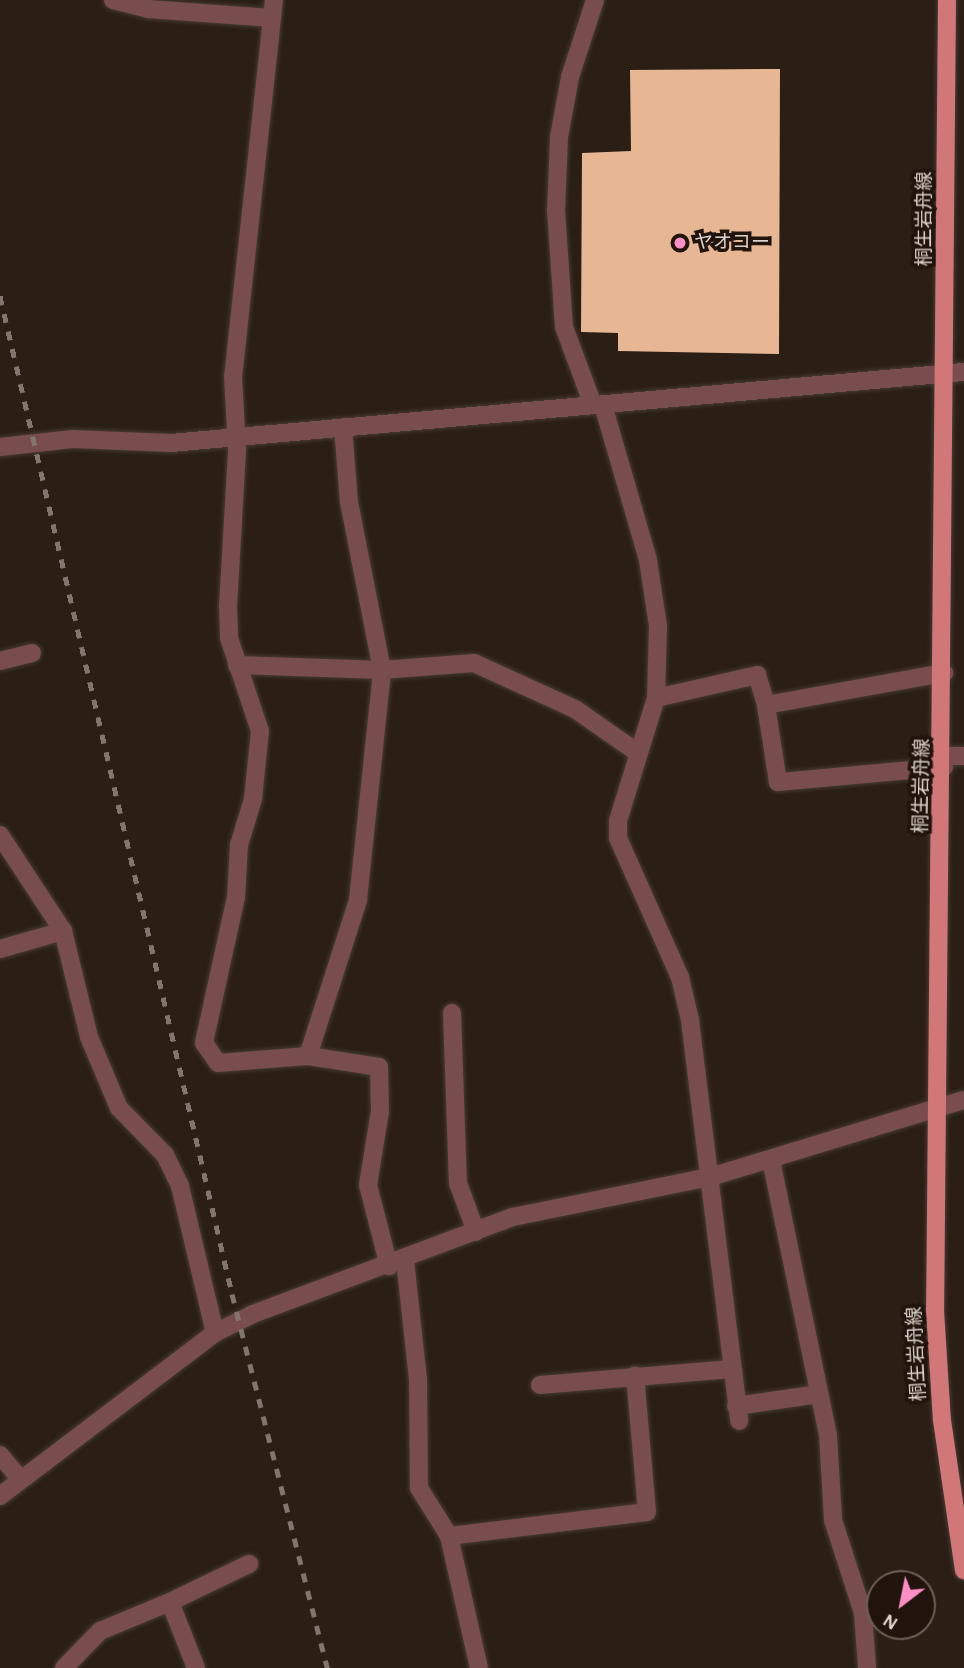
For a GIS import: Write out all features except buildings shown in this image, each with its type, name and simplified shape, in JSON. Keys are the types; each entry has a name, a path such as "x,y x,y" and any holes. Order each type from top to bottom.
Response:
{"main road":[{"name":"桐生岩舟線","path":"947,0 944,761 936,1111 937,1356 964,1570"}],"street":[{"path":"113,0 148,9 273,9 233,376 237,438 228,606 237,665 260,731 253,799 239,845 236,897 204,1043 218,1063 307,1056 379,1067 380,1111 368,1185 397,1263 418,1380 419,1488 449,1536 479,1668"},
{"path":"595,0 570,76 559,137 556,210 564,327 598,405 648,560 658,626 656,698 638,753 618,838 681,977 710,1177 737,1413 819,1394"},
{"path":"0,447 56,439 149,443 237,438 964,372"},
{"path":"307,1056 358,900 382,670 349,502 343,427"},
{"path":"0,661 32,653"},
{"path":"237,665 382,670 474,663 575,709 638,753"},
{"path":"766,705 944,673"},
{"path":"656,698 757,675 766,705 778,782 944,761 964,756"},
{"path":"0,835 63,931 105,1079 119,1108 165,1155 180,1186 215,1333"},
{"path":"0,950 63,931"},
{"path":"452,1013 458,1183 476,1232"},
{"path":"0,1496 215,1333 513,1217 710,1177 936,1111 964,1100"},
{"path":"771,1160 828,1435 833,1520 863,1613 867,1668"},
{"path":"540,1385 731,1369"},
{"path":"449,1536 648,1512 635,1376"},
{"path":"0,1455 20,1479"},
{"path":"64,1668 100,1631 170,1602 249,1564"},
{"path":"170,1602 196,1668"}],"railway":[{"path":"0,296 232,1294 327,1668"}],"place":[{"name":"ヤオコー","path":"680,243"}]}
